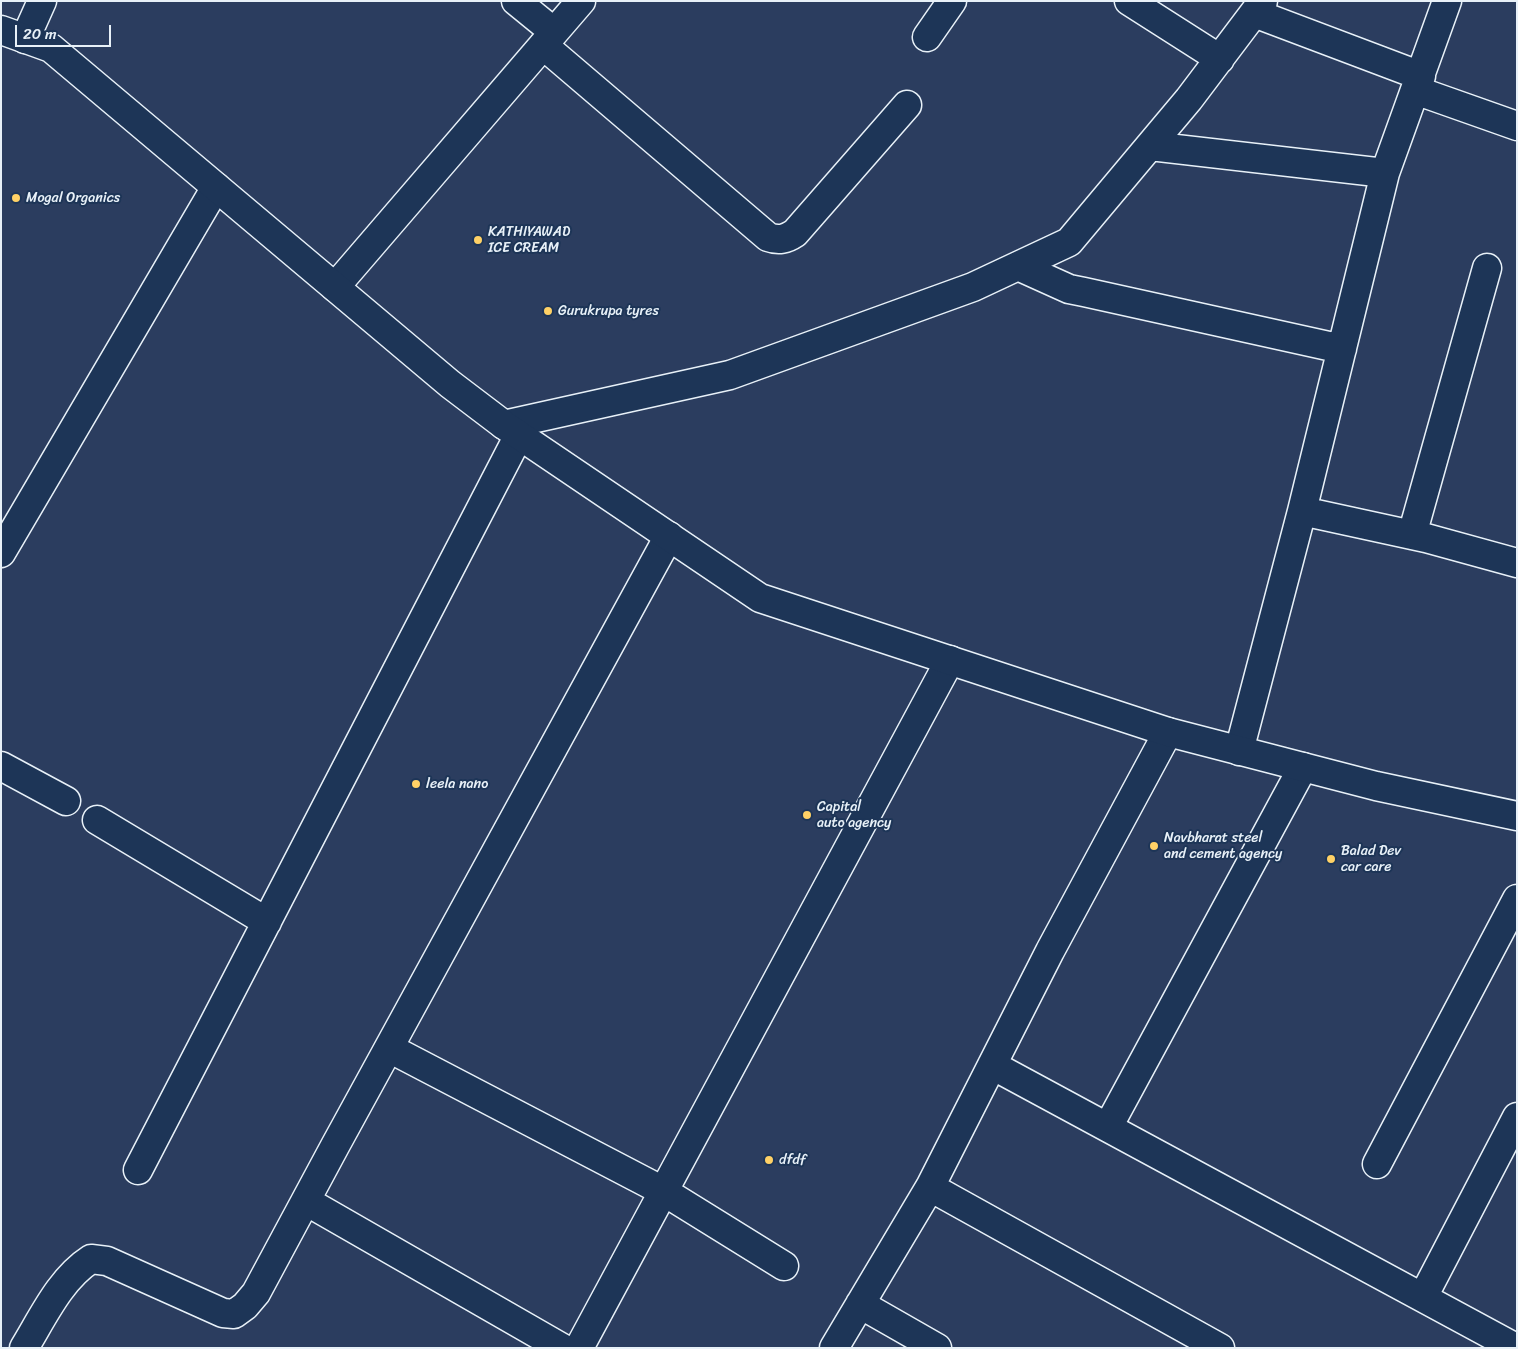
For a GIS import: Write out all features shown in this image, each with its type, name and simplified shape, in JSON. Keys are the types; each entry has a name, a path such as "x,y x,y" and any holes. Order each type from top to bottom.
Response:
{"main road":[{"path":"42,1 13,34 51,48 450,384 512,430 760,598 1168,732 1376,786 1517,816"},
{"path":"516,1 548,39 761,231 768,237 776,240 786,239 795,233 907,105"},
{"path":"335,287 580,1"},
{"path":"928,37 952,1"},
{"path":"1129,1 1220,59"},
{"path":"1239,750 1302,511 1385,173 1448,1"},
{"path":"138,1170 267,922 512,430 730,375 973,287 1069,242 1189,99 1259,7 1418,83 1517,126"},
{"path":"1150,146 1385,173"},
{"path":"1,553 216,187"},
{"path":"1018,266 1069,289 1342,349"},
{"path":"1412,535 1487,268"},
{"path":"1302,511 1412,535 1517,563"},
{"path":"24,1348 61,1288 76,1268 91,1259 107,1261 223,1313 234,1314 245,1306 256,1293 669,536"},
{"path":"579,1348 950,660"},
{"path":"834,1348 930,1187 1050,951 1168,732"},
{"path":"1,766 66,801"},
{"path":"1108,1127 1303,767"},
{"path":"97,820 267,922"},
{"path":"1377,1164 1517,899"},
{"path":"389,1048 663,1192 784,1266"},
{"path":"992,1065 1516,1348"},
{"path":"1423,1297 1517,1118"},
{"path":"930,1187 1220,1348"},
{"path":"306,1201 562,1348"},
{"path":"860,1304 937,1348"}],"place":[{"name":"Mogal Organics","path":"16,198"},
{"name":"KATHIYAWAD ICE CREAM","path":"478,240"},
{"name":"Gurukrupa tyres","path":"548,311"},
{"name":"leela nano","path":"416,784"},
{"name":"Capital auto agency","path":"807,815"},
{"name":"Navbharat steel and cement agency","path":"1154,846"},
{"name":"Balad Dev car care","path":"1331,859"},
{"name":"dfdf","path":"769,1160"}]}
